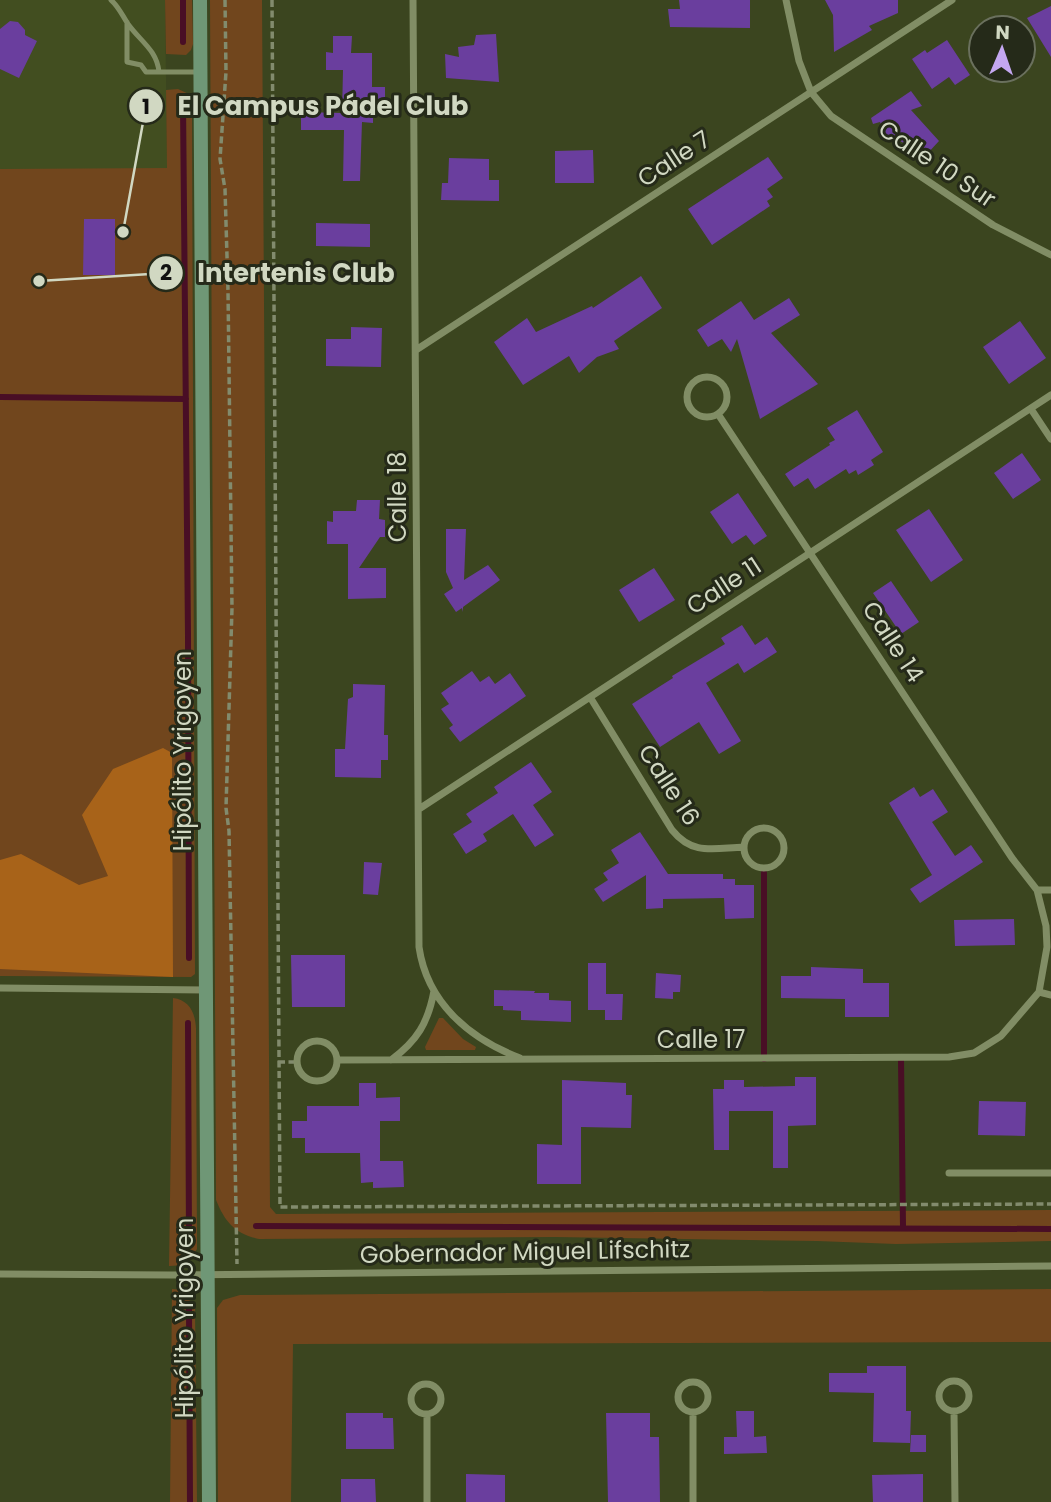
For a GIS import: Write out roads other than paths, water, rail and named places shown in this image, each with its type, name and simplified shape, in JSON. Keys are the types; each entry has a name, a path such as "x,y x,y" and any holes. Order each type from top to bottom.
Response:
{"main road":[{"name":"Hipólito Yrigoyen","path":"201,0 209,1502"}],"street":[{"name":"Calle 18","path":"414,0 419,947 422,967 434,991 451,1014 472,1034 497,1049 524,1060"},
{"path":"786,0 799,61 811,93"},
{"name":"Calle 7","path":"416,350 952,0"},
{"name":"Calle 10 Sur","path":"811,93 831,116 993,225 1051,256"},
{"path":"711,377 724,386 727,402 718,414 703,417 690,408 687,393 695,380 711,377"},
{"name":"Calle 11","path":"419,809 1051,395"},
{"path":"1031,409 1051,439"},
{"name":"Calle 14","path":"718,414 1012,858 1037,890"},
{"name":"Calle 16","path":"590,697 682,843 696,848 744,847"},
{"path":"765,827 779,834 785,849 778,863 764,868 749,862 744,847 750,833 765,827"},
{"path":"1051,890 1037,890 1046,926 1047,947 1039,992 1051,995"},
{"path":"0,988 206,990"},
{"path":"390,1060 408,1048 421,1032 430,1012 434,991"},
{"name":"Calle 17","path":"338,1060 949,1057 974,1053 1001,1036 1039,992"},
{"path":"316,1041 323,1041 333,1048 338,1060 334,1074 315,1082 302,1075 297,1062 304,1045 316,1041"},
{"path":"949,1173 1051,1173"},
{"name":"Gobernador Miguel Lifschitz","path":"0,1274 208,1275 1051,1266"},
{"path":"954,1380 966,1385 970,1399 961,1409 954,1411 948,1410 939,1400 942,1386 954,1380"},
{"path":"692,1381 705,1387 708,1400 700,1410 693,1412 681,1407 678,1394 680,1387 692,1381"},
{"path":"426,1384 432,1385 442,1396 439,1409 427,1415 414,1410 411,1396 419,1386 426,1384"},
{"path":"954,1411 955,1502"},
{"path":"693,1412 693,1502"},
{"path":"427,1415 427,1502"}],"lane":[{"path":"111,0 152,50 159,72"},
{"path":"127,22 127,62 141,65 146,72 201,72"}],"waterway":[{"path":"183,0 183,42"},
{"path":"183,103 189,958"},
{"path":"0,397 186,399"},
{"path":"764,873 764,1059"},
{"path":"188,1023 189,1241"},
{"path":"901,1059 903,1227"},
{"path":"256,1226 1051,1229"},
{"path":"189,1307 190,1502"}],"place":[{"name":"El Campus Pádel Club","path":"123,232"},
{"name":"Intertenis Club","path":"39,281"}]}
